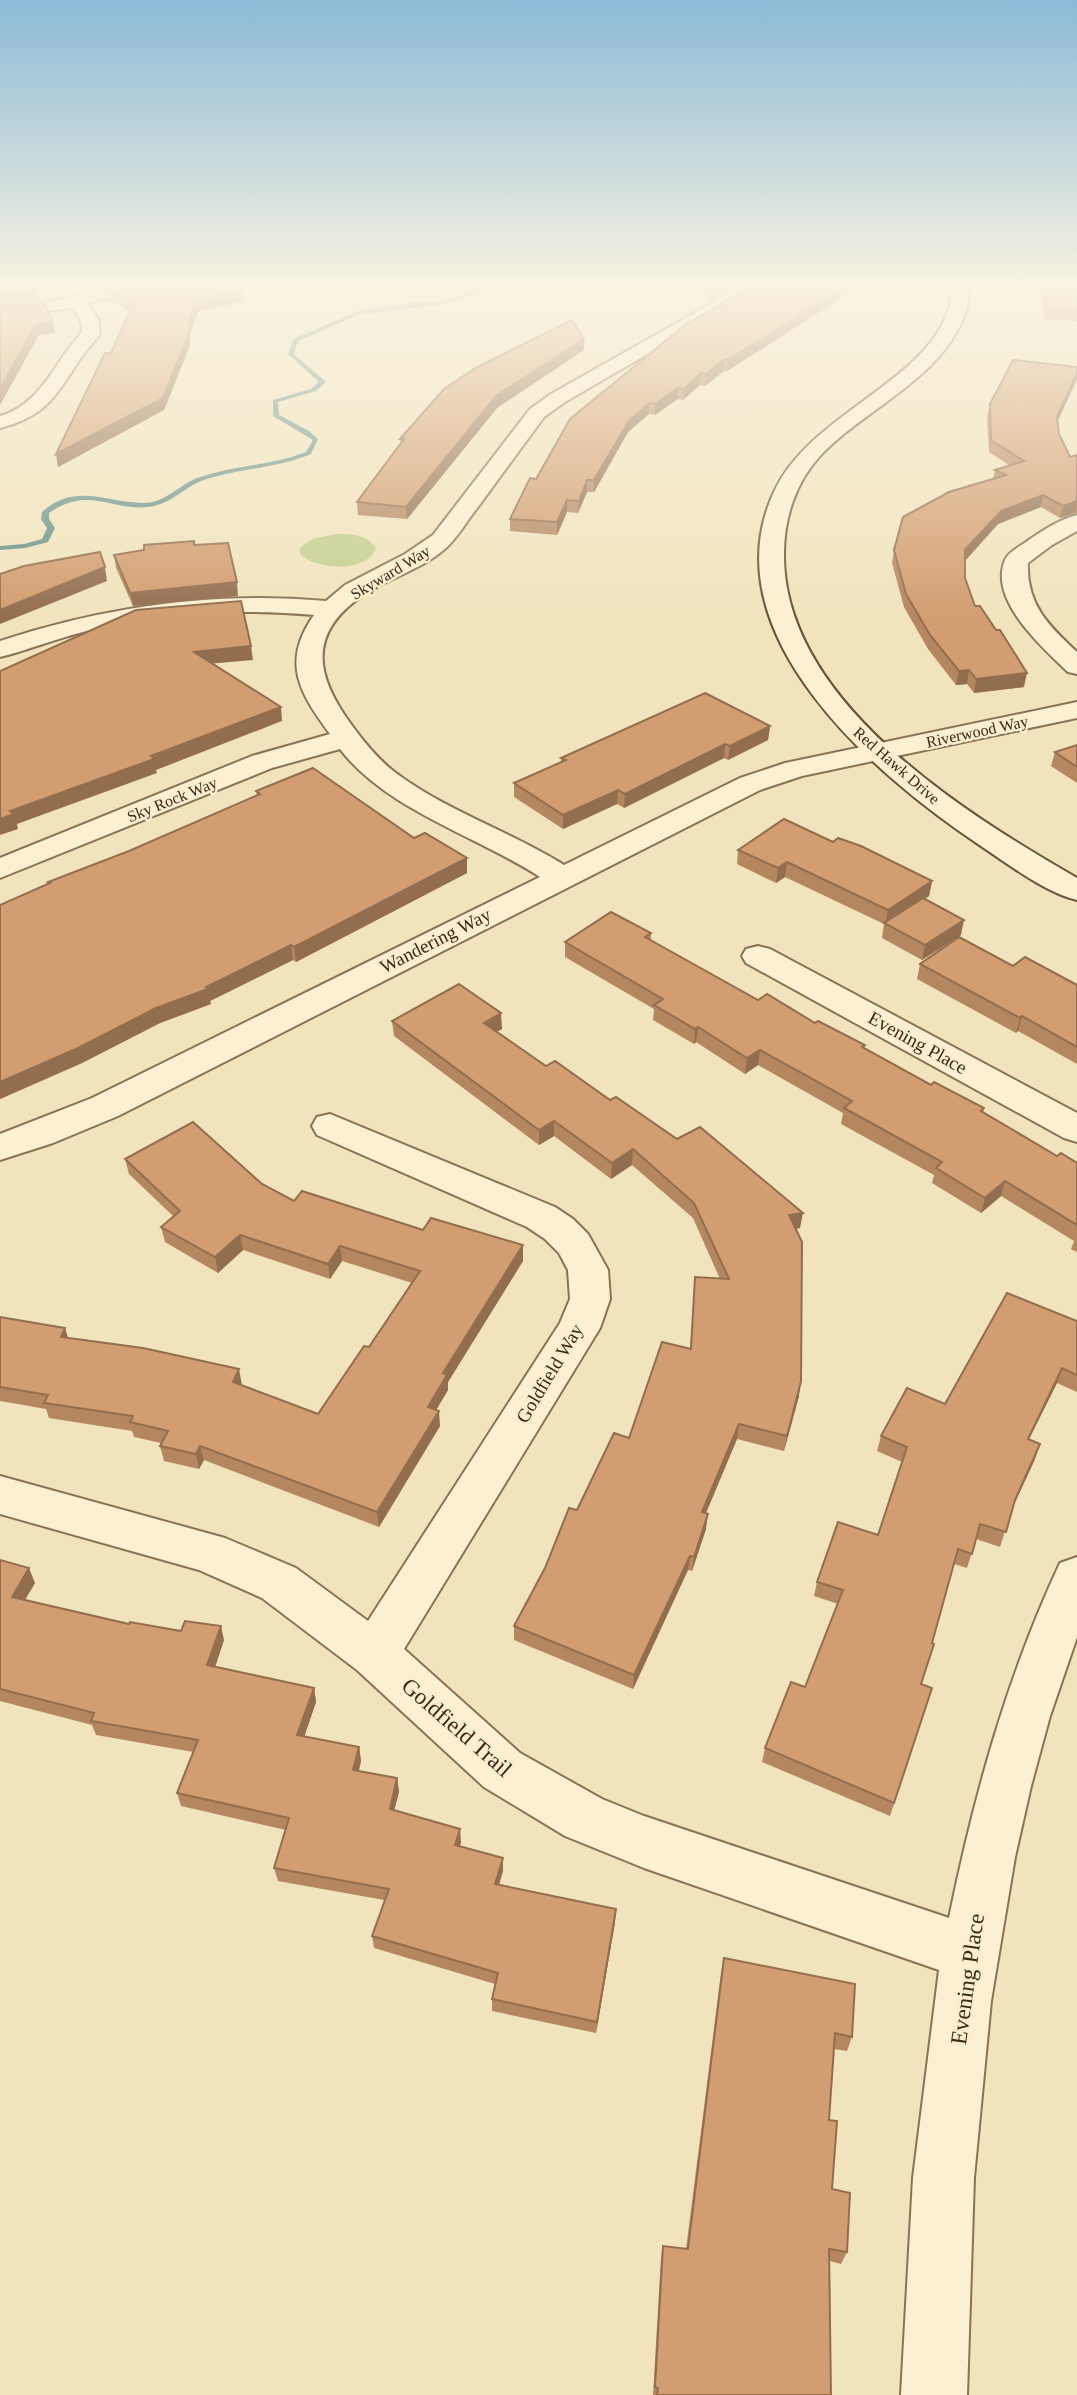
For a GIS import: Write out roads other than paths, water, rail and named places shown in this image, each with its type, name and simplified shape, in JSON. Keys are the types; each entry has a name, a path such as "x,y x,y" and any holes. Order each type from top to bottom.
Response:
{"street":[{"path":"0,422 21,418 47,397"},
{"name":"Skyward Way","path":"561,877 509,845 394,785 362,759 320,702 307,669 315,635 332,609 364,586 422,556 441,540 522,429 547,406 563,397"},
{"name":"Red Hawk Drive","path":"879,397 812,453 787,487 778,505 773,525 770,568 778,610 804,661 877,752 961,820 1077,891"},
{"path":"1077,523 1044,540 1016,561 1013,579 1020,603 1032,620 1077,666"},
{"path":"0,649 50,632 184,607 269,603 332,609"},
{"name":"Riverwood Way","path":"877,752 1077,710"},
{"name":"Sky Rock Way","path":"0,869 262,762 347,738"},
{"name":"Wandering Way","path":"0,1147 105,1107 750,784 795,769 877,752"},
{"name":"Evening Place","path":"758,956 1077,1129"},
{"name":"Goldfield Way","path":"330,1126 541,1217 574,1244 588,1270 590,1299 579,1328 374,1654"},
{"name":"Goldfield Trail","path":"0,1495 208,1552 279,1583 374,1654 502,1770 584,1818 644,1842 968,1952"},
{"name":"Evening Place","path":"934,2395 946,2149 968,1952 993,1828 1021,1724 1053,1632 1077,1578"}],"waterway":[{"path":"0,548 25,546 45,540 51,528 45,519 46,512 58,503 71,499 83,497 153,504 198,480 309,453 316,440 276,416 275,401 285,397"}]}
